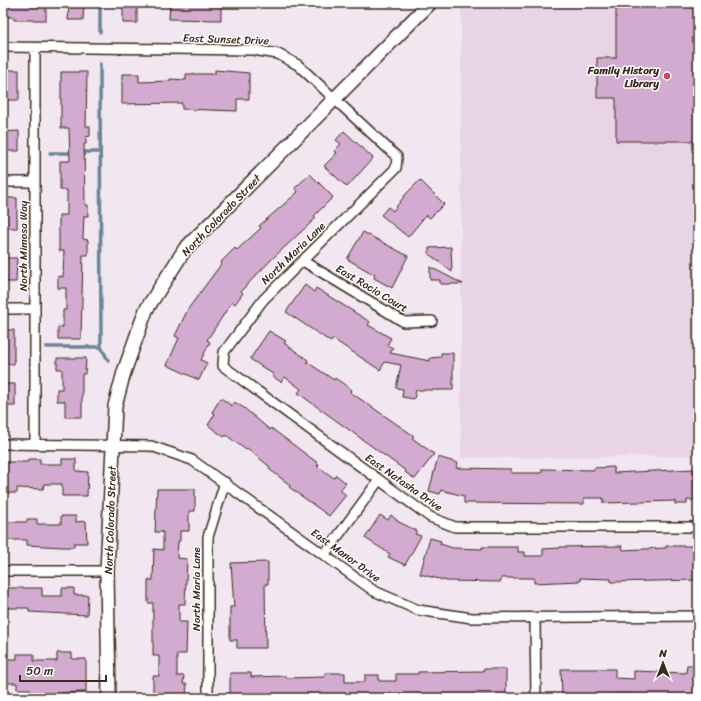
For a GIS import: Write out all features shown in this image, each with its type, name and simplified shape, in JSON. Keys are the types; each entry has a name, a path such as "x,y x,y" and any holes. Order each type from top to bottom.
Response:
{"street":[{"name":"North Colorado Street","path":"108,698 107,571 115,406 124,372 146,310 186,249 430,3"},
{"name":"East Sunset Drive","path":"3,47 265,51 278,54 298,65 398,157 396,168"},
{"name":"North Mimosa Way","path":"35,48 35,444"},
{"name":"North Maria Lane","path":"223,366 224,352 263,300 396,168"},
{"path":"3,182 35,182"},
{"name":"East Rocio Court","path":"303,261 404,322 432,321"},
{"path":"3,309 35,309"},
{"name":"East Natasha Drive","path":"223,366 430,517 455,527 698,527"},
{"name":"East Manor Drive","path":"3,444 112,444 151,446 192,460 225,482 374,591 418,610 472,618 535,619 698,616"},
{"path":"324,555 379,480"},
{"name":"North Maria Lane","path":"208,698 208,537 225,482"},
{"path":"3,571 107,571"},
{"path":"535,619 536,698"}],"shaded area":[{"path":"461,3 698,3 698,456 461,458"}],"building":[{"path":"3,3 46,3 46,20 14,20 14,17 3,17"},
{"path":"69,3 84,3 83,20 68,20"},
{"path":"123,3 137,3 137,23 123,23"},
{"path":"170,3 221,3 221,20 169,19"},
{"path":"616,3 697,3 697,141 616,141 616,98 597,98 597,58 616,58"},
{"path":"3,70 19,70 19,100 3,100"},
{"path":"215,70 249,73 249,99 237,99 237,111 182,109 182,103 122,104 122,74 139,74 139,82 170,81 170,79 186,80 186,74 215,74"},
{"path":"61,72 87,72 86,126 90,126 90,136 86,137 86,144 84,144 85,205 88,205 88,216 84,216 83,239 88,240 88,255 83,255 81,339 58,339 58,327 63,327 63,310 66,310 66,288 58,288 58,276 63,277 64,251 59,251 59,215 67,215 67,190 60,190 60,161 70,161 69,128 61,128"},
{"path":"19,131 19,151 3,151 3,132"},
{"path":"344,131 373,158 347,187 324,166 337,153 334,151 341,144 336,140"},
{"path":"310,174 333,197 314,216 316,218 273,258 241,291 243,293 235,304 232,302 207,340 210,342 201,360 207,363 199,380 167,365 179,338 175,336 188,309 222,263 221,262 235,248 237,250 261,228 259,226 298,192 295,188"},
{"path":"420,180 444,204 430,218 426,215 408,237 381,215 388,207 393,211 406,194"},
{"path":"3,198 17,198 17,228 3,228"},
{"path":"363,232 408,256 392,288 374,278 375,275 347,259"},
{"path":"451,247 452,272 429,254 429,248"},
{"path":"3,258 17,258 16,282 3,282"},
{"path":"430,267 463,284 440,284 440,280 430,280"},
{"path":"305,285 314,292 316,288 370,322 368,325 391,338 387,345 393,348 390,353 430,361 430,358 441,357 441,353 453,353 453,390 416,390 414,399 402,397 403,389 396,388 401,365 385,362 380,370 333,339 331,342 286,312"},
{"path":"3,330 14,330 14,364 3,364"},
{"path":"269,331 286,341 284,343 308,360 307,362 334,380 335,378 352,390 350,392 414,436 412,438 434,454 415,479 298,393 301,389 285,377 281,382 272,376 273,374 250,359"},
{"path":"57,358 86,358 85,374 82,374 82,417 65,417 65,401 57,401 57,389 62,389 62,369 57,369"},
{"path":"3,384 15,384 15,406 3,406"},
{"path":"221,398 232,406 234,402 244,408 270,430 271,428 319,464 317,466 334,478 336,475 346,483 340,490 346,495 329,516 289,487 290,485 269,469 270,467 247,448 246,450 226,435 224,437 208,425 215,414 212,412"},
{"path":"438,457 458,463 456,468 511,469 511,473 542,473 542,469 594,470 594,468 614,467 614,473 694,469 695,500 687,500 687,504 675,504 675,501 603,503 603,498 584,498 584,504 464,503 464,496 441,490 440,494 429,491"},
{"path":"28,459 40,459 40,464 62,464 62,459 76,459 76,471 88,472 87,496 62,496 62,484 44,484 43,489 17,488 17,493 4,493 3,462 28,462"},
{"path":"157,489 195,489 195,511 189,511 189,531 180,531 177,558 187,559 185,604 179,604 179,622 187,622 186,654 177,654 177,676 184,676 183,684 187,684 186,697 153,696 153,676 159,676 159,656 153,656 153,603 148,603 148,580 153,580 154,549 163,550 163,532 155,532"},
{"path":"380,515 388,520 391,515 399,522 417,531 415,534 421,536 405,565 388,557 390,554 365,538"},
{"path":"61,516 76,516 76,522 86,521 87,543 74,543 74,547 62,547 27,545 27,540 3,540 3,522 27,522 27,519 37,519 37,524 61,524"},
{"path":"430,538 441,541 440,544 453,548 482,549 482,547 518,547 518,552 525,552 525,556 543,556 543,549 560,547 622,546 623,550 666,548 666,546 698,546 698,580 611,582 611,579 580,578 580,581 534,583 534,578 501,578 501,582 447,581 420,574"},
{"path":"268,562 268,584 265,584 266,648 237,648 237,640 230,640 230,607 234,607 231,563"},
{"path":"3,588 42,588 42,596 62,596 62,588 74,588 74,595 88,595 87,615 29,612 29,608 3,608"},
{"path":"57,653 72,653 72,659 86,659 86,692 30,694 30,689 17,689 17,683 3,683 3,659 17,659 17,654 34,654 34,661 57,661"},
{"path":"687,665 698,665 698,698 636,698 636,695 615,695 615,698 562,698 561,669 615,669 615,678 634,679 634,671 686,673"},
{"path":"483,669 506,669 506,698 465,696 465,698 230,698 230,673 251,673 251,677 286,676 286,678 325,677 325,673 345,673 345,682 365,682 365,675 379,675 379,681 396,681 396,674 418,674 418,672 483,671"}],"waterway":[{"path":"100,3 100,32"},
{"path":"100,64 101,347 108,360"},
{"path":"81,152 100,152"},
{"path":"50,153 73,153"},
{"path":"46,347 101,347"}],"place":[{"name":"Family History Library","path":"667,76"}]}
